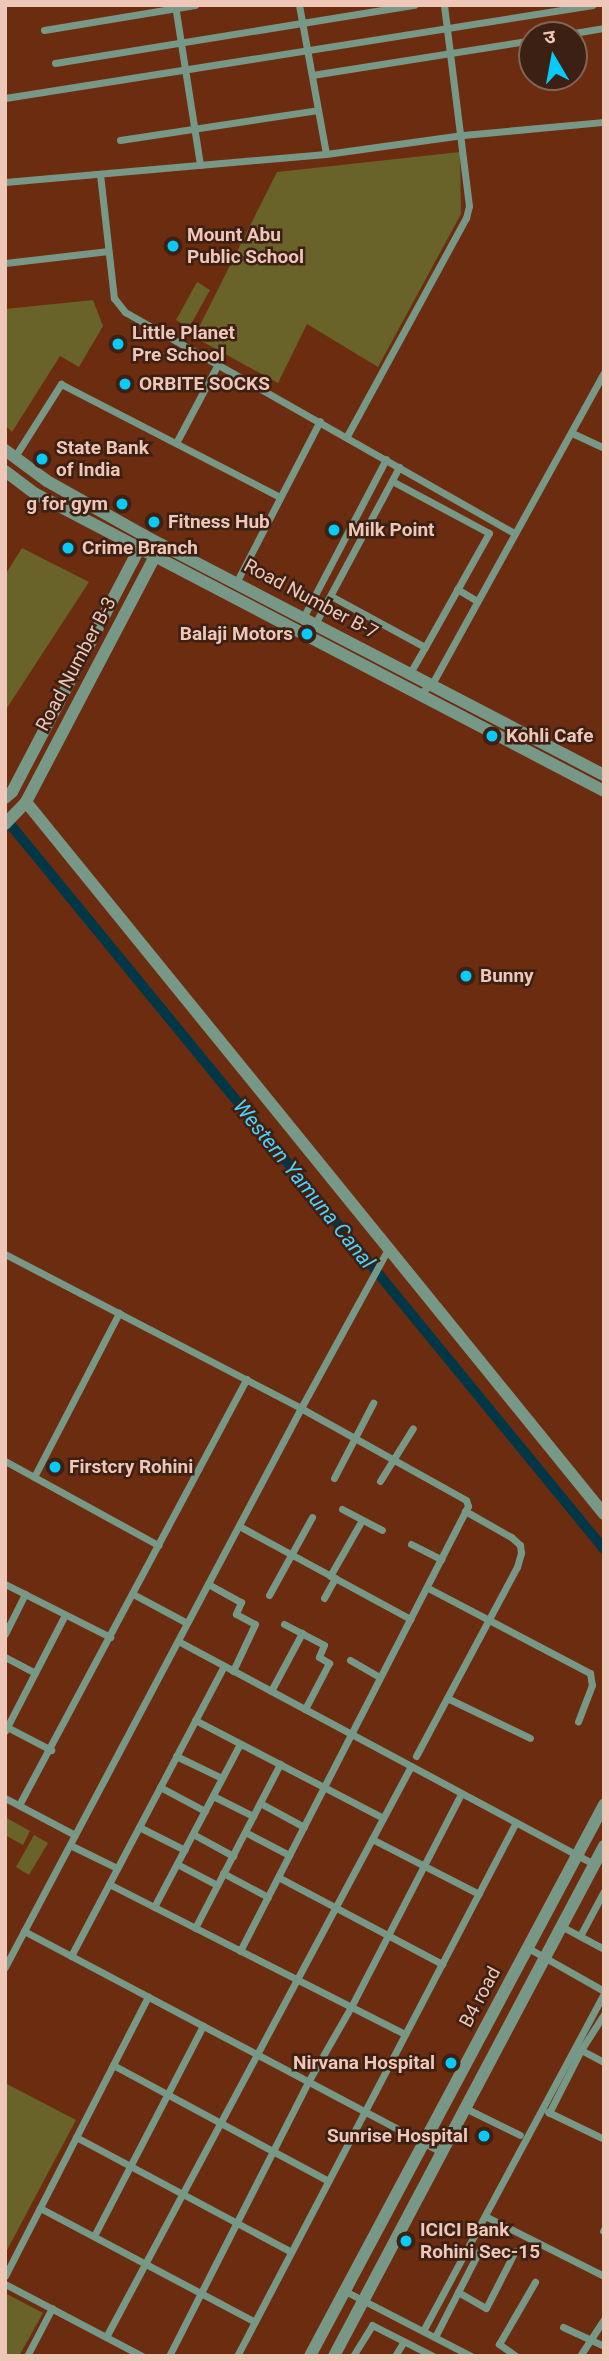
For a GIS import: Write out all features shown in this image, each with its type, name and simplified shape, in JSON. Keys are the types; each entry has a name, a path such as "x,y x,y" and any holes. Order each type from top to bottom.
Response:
{"street":[{"path":"44,30 195,5"},
{"path":"299,5 326,154"},
{"path":"55,63 414,5"},
{"path":"347,436 466,218 470,190 444,5"},
{"path":"5,98 593,5"},
{"path":"175,7 200,165"},
{"path":"312,75 518,42"},
{"path":"120,141 318,110"},
{"path":"5,183 326,154 463,135 604,122"},
{"path":"100,174 117,305 514,533"},
{"path":"5,263 108,251"},
{"path":"176,443 218,364"},
{"path":"419,694 432,684 604,373"},
{"path":"10,454 61,384 280,497"},
{"path":"237,581 320,421"},
{"path":"572,433 604,448"},
{"name":"Road Number B-7","path":"10,454 47,481 145,536 310,619 604,775"},
{"path":"310,619 386,459"},
{"path":"310,619 331,596 399,467"},
{"name":"Road Number B-7","path":"5,471 36,494 604,791"},
{"path":"392,481 489,533 410,673"},
{"path":"11,793 145,536"},
{"name":"Road Number B-3","path":"24,806 161,544"},
{"path":"457,589 477,601"},
{"path":"331,596 425,647"},
{"path":"5,777 11,793"},
{"path":"5,824 24,806 386,1253 604,1514"},
{"path":"5,1967 386,1253"},
{"path":"5,1254 301,1408 466,1500 465,1511 428,1588 240,1951"},
{"path":"34,1477 119,1313"},
{"path":"19,1805 51,1750 246,1379"},
{"path":"334,1478 373,1403"},
{"path":"380,1481 413,1429"},
{"path":"5,1461 159,1545"},
{"path":"342,1509 382,1530"},
{"path":"416,1756 517,1567 521,1553 520,1545 511,1536 465,1511"},
{"path":"269,1595 312,1517"},
{"path":"324,1598 362,1520"},
{"path":"239,1526 410,1619"},
{"path":"411,1544 441,1559"},
{"path":"5,1584 110,1637"},
{"path":"208,1584 241,1602 236,1614 255,1624 233,1671"},
{"path":"428,1588 590,1673 592,1685 578,1721"},
{"path":"5,1634 25,1594"},
{"path":"133,1594 187,1623"},
{"path":"51,1750 6,1729 65,1615"},
{"path":"284,1624 324,1646 319,1657 329,1663 305,1709"},
{"path":"271,1691 302,1633"},
{"path":"178,1641 594,1864"},
{"path":"5,1657 35,1673"},
{"path":"350,1660 380,1677"},
{"path":"71,1956 224,1666"},
{"path":"447,1698 530,1738"},
{"path":"195,1720 383,1818"},
{"path":"154,1907 240,1744"},
{"path":"176,1756 222,1778"},
{"path":"195,1928 280,1764"},
{"path":"106,2337 411,1766"},
{"path":"160,1787 205,1811"},
{"path":"169,2356 272,2151 351,2007 461,1794"},
{"path":"213,1796 253,1816"},
{"path":"5,1798 75,1835"},
{"path":"260,1803 304,1827"},
{"name":"B4 road","path":"310,2356 604,1805"},
{"path":"237,2356 516,1822"},
{"path":"139,1827 185,1850"},
{"path":"245,1832 289,1855"},
{"path":"193,1834 233,1856"},
{"path":"372,1839 479,1894"},
{"path":"70,1845 117,1868"},
{"name":"B4 road","path":"334,2356 604,1846"},
{"path":"177,1864 218,1885"},
{"path":"223,1873 268,1897"},
{"path":"278,1877 442,1964"},
{"path":"109,1884 405,2034"},
{"path":"580,1936 604,1891"},
{"path":"561,1926 604,1949"},
{"path":"24,1931 442,2152"},
{"path":"528,1948 604,1993 547,2111"},
{"path":"5,2276 148,1997"},
{"path":"423,2331 485,2216 604,2014"},
{"path":"94,2236 203,2026"},
{"path":"581,2050 604,2062"},
{"path":"113,2066 328,2181"},
{"path":"465,2108 520,2135"},
{"path":"547,2111 604,2139"},
{"path":"76,2137 291,2252"},
{"path":"40,2208 255,2322"},
{"path":"485,2216 604,2277"},
{"path":"435,2337 479,2251"},
{"path":"458,2292 486,2308 515,2251"},
{"path":"516,2356 499,2344 535,2282"},
{"path":"5,2284 142,2356"},
{"path":"345,2291 471,2356"},
{"path":"27,2356 52,2308"},
{"path":"580,2356 604,2319"},
{"path":"353,2356 372,2325 433,2356"},
{"path":"563,2327 604,2346"},
{"path":"395,2356 404,2341"}],"shaded area":[{"path":"460,152 461,214 378,367 307,324 278,383 194,337 277,172"},
{"path":"197,282 210,290 189,328 176,320"},
{"path":"93,300 103,326 79,367 60,356 12,432 5,425 5,309"},
{"path":"22,548 89,582 5,711 5,575"},
{"path":"5,1817 30,1831 23,1845 5,1835"},
{"path":"34,1835 48,1843 29,1875 16,1867"},
{"path":"5,2083 76,2120 5,2254"},
{"path":"5,2293 43,2313 19,2356 5,2356"}],"waterway":[{"name":"Western Yamuna Canal","path":"5,818 604,1549"}],"place":[{"name":"Mount Abu Public School","path":"173,246"},
{"name":"Little Planet Pre School","path":"118,344"},
{"name":"ORBITE SOCKS","path":"125,384"},
{"name":"State Bank of India","path":"42,459"},
{"name":"g for gym","path":"122,504"},
{"name":"Fitness Hub","path":"154,522"},
{"name":"Milk Point","path":"334,530"},
{"name":"Crime Branch","path":"68,548"},
{"name":"Balaji Motors","path":"307,634"},
{"name":"Kohli Cafe","path":"492,736"},
{"name":"Bunny","path":"466,976"},
{"name":"Firstcry Rohini","path":"55,1467"},
{"name":"Nirvana Hospital","path":"451,2063"},
{"name":"Sunrise Hospital","path":"484,2136"},
{"name":"ICICI Bank Rohini Sec-15","path":"406,2241"}]}
